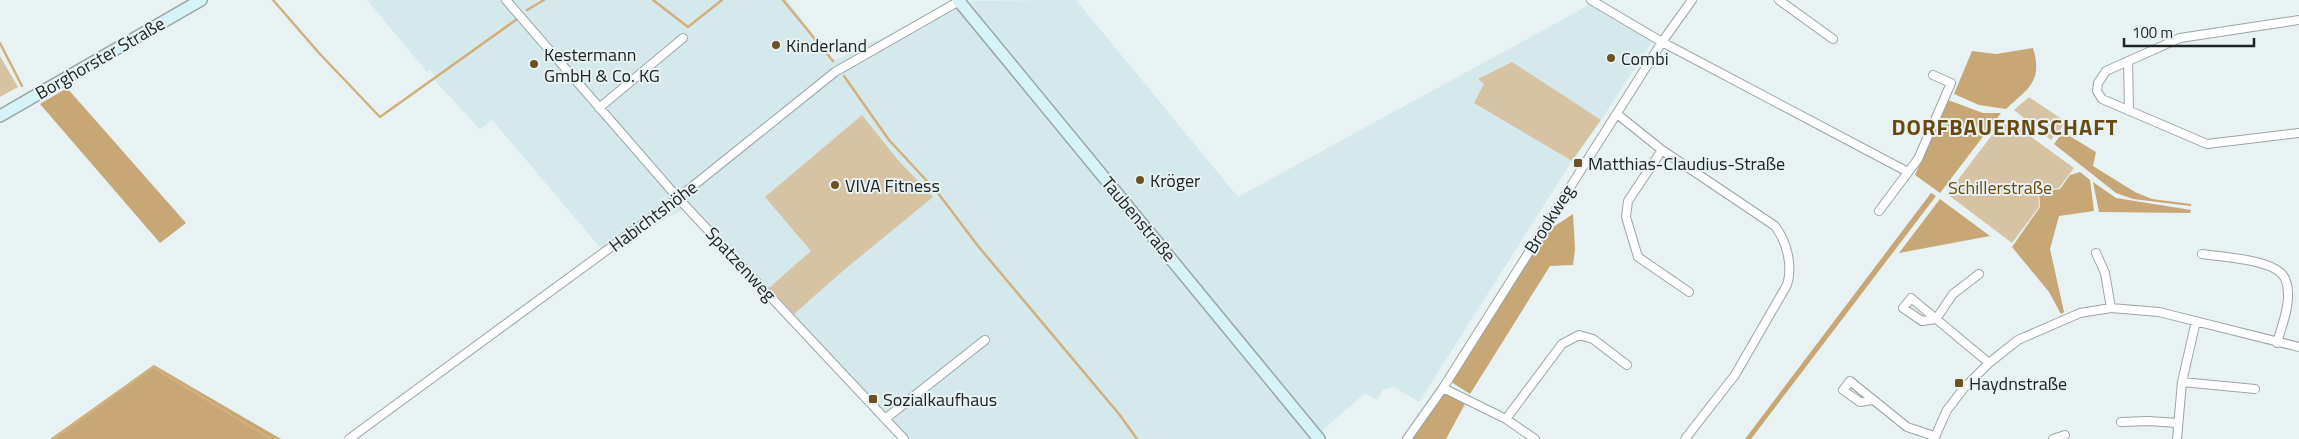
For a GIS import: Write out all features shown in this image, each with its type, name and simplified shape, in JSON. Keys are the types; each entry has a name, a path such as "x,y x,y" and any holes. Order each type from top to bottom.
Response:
{"street":[{"name":"Borghorster Straße","path":"0,116 201,0"},
{"name":"Spatzenweg","path":"506,0 678,198 904,439"},
{"name":"Habichtshöhe","path":"349,439 678,198 835,72 959,0"},
{"name":"Taubenstraße","path":"959,0 1319,439"},
{"path":"1591,0 1662,42 1908,172"},
{"name":"Brookweg","path":"1407,439 1443,388 1662,42 1692,0"},
{"path":"1780,0 1833,39"},
{"path":"2299,20 2180,38 2106,71 2098,83 2096,91 2102,99 2129,112 2207,144 2299,133"},
{"path":"599,108 683,38"},
{"path":"2128,61 2129,112"},
{"path":"1879,211 1918,159 1951,83 1933,75"},
{"path":"1616,114 1662,150 1775,226 1783,236 1791,273 1787,285 1735,375 1685,439"},
{"path":"1662,150 1628,201 1626,217 1638,257 1689,292"},
{"path":"2096,253 2104,273 2111,308"},
{"path":"2202,254 2272,267 2282,274 2288,285 2288,297 2277,343"},
{"path":"1979,274 1952,294 1936,319 1989,363"},
{"path":"1872,400 1907,427 1934,438 1948,410 1964,388 1989,363 2018,340 2080,313 2111,308 2159,312 2299,347"},
{"path":"2177,439 2182,382 2196,321"},
{"path":"1506,419 1562,344 1579,335 1593,339 1627,365"},
{"path":"885,419 985,340"},
{"path":"2182,382 2255,389"},
{"path":"1443,388 1506,419 1534,439"},
{"path":"2121,422 2178,423"},
{"path":"2053,439 2065,435"}],"shaded area":[{"path":"367,0 787,0 833,61 959,1 1076,0 1238,197 1591,4 1624,25 1645,32 1642,36 1652,42 1601,120 1590,113 1562,155 1572,161 1419,402 1394,387 1383,390 1377,400 1365,393 1316,436 1318,439 905,439 687,207 604,252 492,120 480,129 434,80 437,78 430,70 427,72"},
{"path":"2033,48 2036,68 2032,83 2006,109 1979,105 1954,94 1972,51 1996,54"},
{"path":"67,88 186,223 160,243 40,104"},
{"path":"1948,100 1983,113 2001,113 1940,193 1915,175"},
{"path":"2063,132 2096,152 2093,166 2135,192 2152,199 2191,204 2191,206 2133,199 2116,193 2054,144"},
{"path":"2080,172 2090,180 2094,211 2059,216 2050,249 2064,312 2061,314 2049,292 2012,247 2040,207 2039,192 2060,189 2070,175"},
{"path":"2093,182 2116,198 2191,210 2190,213 2099,212"},
{"path":"1931,193 1936,196 1751,439 1745,439"},
{"path":"1940,199 1990,236 1899,253"},
{"path":"1573,214 1575,249 1573,265 1550,266 1470,394 1448,380 1538,237"},
{"path":"154,365 281,439 50,439"},
{"path":"1443,388 1457,395 1465,404 1446,439 1407,439"}],"green space":[{"path":"0,56 18,87 0,97"},
{"path":"1512,62 1601,120 1572,161 1474,103 1484,84 1478,79"},
{"path":"2029,97 2066,122 2051,140 2014,110"},
{"path":"862,115 898,160 933,197 794,314 769,288 811,251 765,197"},
{"name":"Schillerstraße","path":"2005,118 2074,168 2059,188 2038,191 2039,207 2012,243 1947,194"}],"waterway":[{"path":"273,0 319,53 380,117 520,17"},
{"path":"527,10 544,0"},
{"path":"653,0 688,27 722,0"},
{"path":"783,0 833,61"},
{"path":"0,43 22,86"},
{"path":"844,76 889,140 938,193 978,246 1119,414 1137,439"},
{"path":"53,439 153,367 271,439"}],"place":[{"name":"Kinderland","path":"776,45"},
{"name":"Combi","path":"1611,58"},
{"name":"Kestermann GmbH & Co. KG","path":"534,64"},
{"name":"Matthias-Claudius-Straße","path":"1578,163"},
{"name":"Kröger","path":"1140,180"},
{"name":"VIVA Fitness","path":"835,185"},
{"name":"Haydnstraße","path":"1959,383"},
{"name":"Sozialkaufhaus","path":"873,399"}],"district":[{"name":"DORFBAUERNSCHAFT","path":"2005,127"}]}
